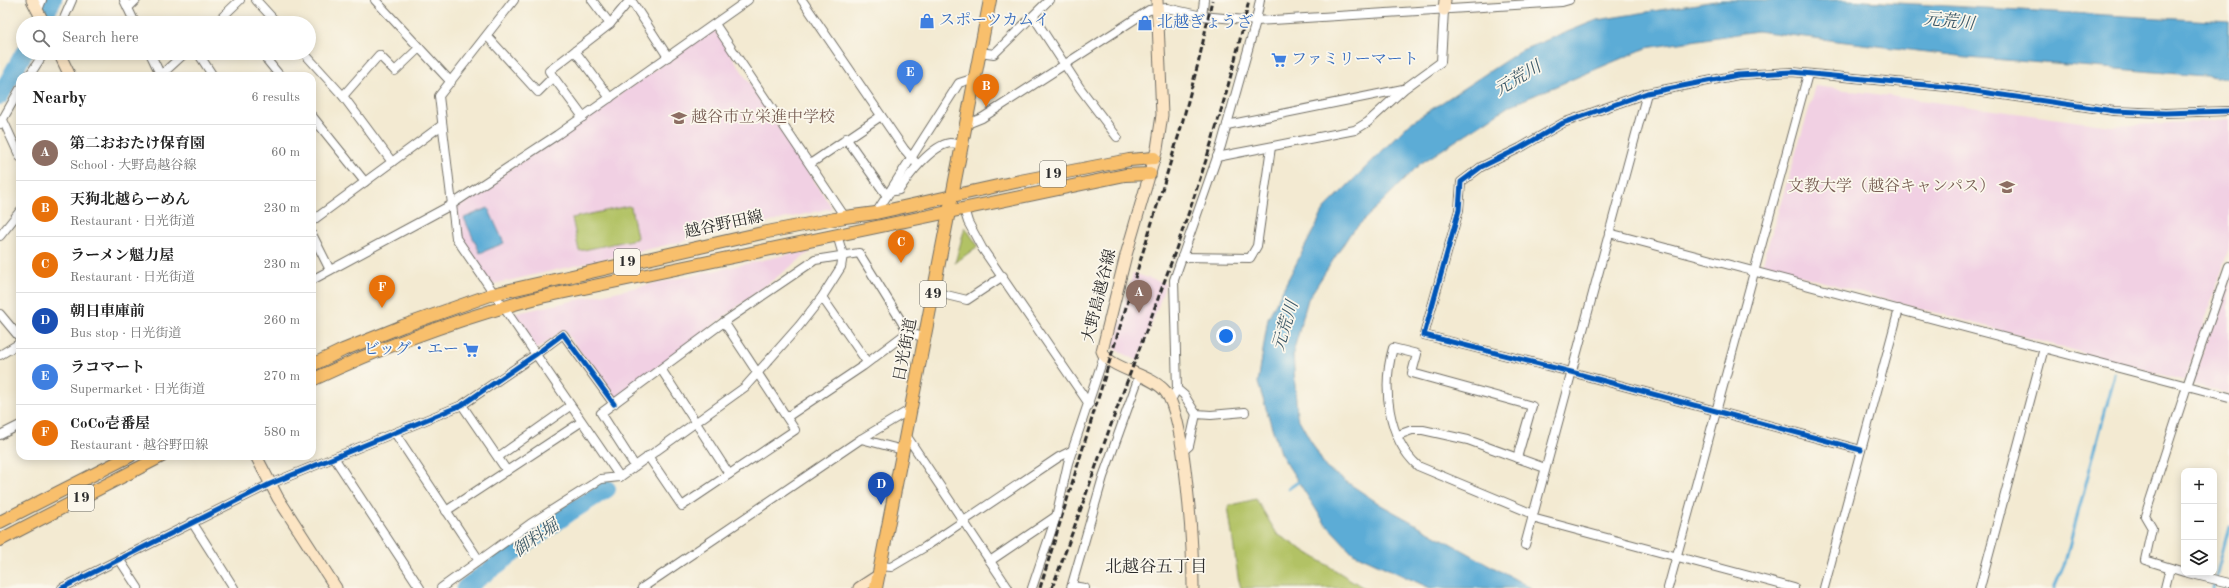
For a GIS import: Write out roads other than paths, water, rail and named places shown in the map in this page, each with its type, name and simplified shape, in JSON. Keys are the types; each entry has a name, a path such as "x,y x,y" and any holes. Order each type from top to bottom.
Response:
{"main road":[{"path":"32,0 41,12"},
{"name":"日光街道","path":"876,588 990,0"},
{"name":"大野島越谷線","path":"1157,4 1163,101 1162,115 1150,174 1102,344 1104,356 1156,382 1171,400 1176,415 1182,452 1191,546 1193,588"},
{"path":"62,60 68,72"},
{"name":"越谷野田線","path":"316,363 404,326 493,294 632,261 844,217 876,213 952,195 1129,160 1154,158"},
{"name":"越谷野田線","path":"316,378 416,336 502,307 587,286 1125,175 1150,174"},
{"name":"19","path":"0,522 122,460"},
{"name":"19","path":"0,540 154,460"},
{"path":"258,460 270,484 336,588"},
{"path":"860,588 880,571"}],"street":[{"path":"65,16 72,0"},
{"path":"132,16 126,4 136,0"},
{"path":"223,16 240,0"},
{"path":"256,0 271,16"},
{"path":"514,0 439,96 456,238 620,477"},
{"path":"592,0 610,24"},
{"path":"583,116 549,71 610,24 631,0 668,57"},
{"path":"316,278 451,205 610,98 748,0"},
{"path":"802,0 904,149 917,164"},
{"path":"980,52 994,54 1049,0"},
{"path":"1202,16 1204,0"},
{"path":"1171,400 1177,389 1174,280 1227,125 1256,20 1260,0"},
{"path":"966,124 982,118 1157,4 1202,16 1256,20 1444,5 1512,2 1562,2 1570,0"},
{"path":"379,1 451,82"},
{"path":"1217,157 1355,130 1368,122 1404,89 1441,62 1444,5"},
{"path":"1033,16 1080,88 1117,136"},
{"path":"715,24 844,217"},
{"path":"487,36 538,92 553,77"},
{"path":"343,96 379,55 395,71 420,48"},
{"path":"575,51 610,98"},
{"path":"32,72 39,60"},
{"path":"154,60 160,72"},
{"path":"164,72 177,60"},
{"path":"203,60 210,72"},
{"path":"267,60 277,72"},
{"path":"310,60 343,96 392,162"},
{"path":"1861,450 1572,372 1424,335 1459,210 1461,182 1481,167 1520,148 1563,123 1647,93 1738,75 1776,72 1947,87 2114,111 2166,113 2229,111"},
{"path":"1668,588 1808,74"},
{"path":"876,213 959,83 975,78"},
{"path":"1227,125 1404,89"},
{"path":"1525,545 1647,93"},
{"path":"16,95 1,122 16,150"},
{"path":"810,164 846,138 881,116"},
{"path":"316,121 365,182"},
{"path":"316,218 442,125"},
{"path":"846,138 888,194"},
{"path":"888,194 899,190 917,164 944,145 951,143 962,145"},
{"path":"1182,257 1250,258 1257,246 1271,147"},
{"path":"964,209 968,222 982,248 1003,276 1050,349 1089,404"},
{"path":"0,236 16,216"},
{"path":"1609,233 1755,270 2229,397"},
{"path":"441,588 530,524 601,479 620,477 745,387 822,297 841,267 843,255 837,235"},
{"path":"316,243 330,270"},
{"path":"635,466 601,413 724,322 815,260 859,253 908,332 925,338"},
{"path":"2181,571 2145,560 2152,528 2145,516 2186,386 2229,266"},
{"path":"934,292 967,300 1003,276"},
{"path":"822,297 867,362"},
{"path":"1824,588 1898,309"},
{"path":"0,314 16,333"},
{"path":"648,456 682,506 795,430 724,322"},
{"path":"787,417 908,332"},
{"path":"62,588 270,484 335,459 462,405 563,334 614,404"},
{"path":"0,355 16,345"},
{"path":"1517,458 1532,406 1412,373 1417,354 1393,348 1389,360 1388,406 1404,450 1418,466 1532,516 1794,588"},
{"path":"1980,588 2044,348"},
{"path":"1032,588 1056,517 1073,450 1104,356"},
{"path":"661,369 729,474"},
{"path":"1085,588 1072,587 1103,477 1140,374"},
{"path":"1177,389 1184,395 1196,414 1189,446 1182,452"},
{"path":"462,405 507,471"},
{"path":"498,457 570,406"},
{"path":"642,588 860,439 911,409"},
{"path":"1196,414 1211,415 1245,412"},
{"path":"446,511 581,422"},
{"path":"0,435 16,427"},
{"path":"1398,435 1412,430 1423,430 1468,440 1545,468"},
{"path":"395,433 479,560"},
{"path":"906,435 1008,588"},
{"path":"860,439 873,441 903,450"},
{"path":"880,571 891,567 964,521 1059,457 1073,450"},
{"path":"335,459 420,588"},
{"path":"990,562 1056,517"},
{"path":"192,522 234,588"},
{"path":"119,559 138,588"},
{"path":"2165,588 2170,568"},
{"path":"2199,576 2229,584"}],"water":[{"name":"元荒川","path":"1722,0 1845,0 2229,22 2229,78 1967,57 1757,31 1646,48 1509,106 1420,164 1350,234 1308,299 1293,353 1297,416 1326,468 1381,505 1531,588 1430,588 1353,553 1324,522 1280,453 1258,383 1268,318 1325,208 1409,124 1522,50 1597,20"},
{"path":"488,208 504,243 480,253 464,218"}],"waterway":[{"path":"44,16 53,0"},
{"path":"0,96 20,60"},
{"path":"2054,588 2065,562 2115,374"},
{"path":"1288,489 1301,480"},
{"name":"御料堀","path":"465,588 569,513 607,489"},
{"path":"2213,588 2229,527"}],"railway":[{"path":"1040,588 1180,131 1199,60 1212,0"},
{"path":"1052,588 1193,200 1224,101 1249,0"}],"place":[{"name":"スポーツカムイ","path":"927,21"},
{"name":"北越ぎょうざ","path":"1145,23"},
{"name":"ファミリーマート","path":"1279,60"},
{"name":"ラコマート","path":"910,93"},
{"name":"天狗北越らーめん","path":"986,107"},
{"name":"越谷市立栄進中学校","path":"679,118"},
{"name":"文教大学（越谷キャンパス）","path":"2007,187"},
{"name":"ラーメン魁力屋","path":"901,263"},
{"name":"CoCo壱番屋","path":"382,308"},
{"name":"第二おおたけ保育園","path":"1139,313"},
{"name":"ビッグ・エー","path":"471,350"},
{"name":"朝日車庫前","path":"881,505"}],"district":[{"name":"北越谷五丁目","path":"1156,567"}]}
